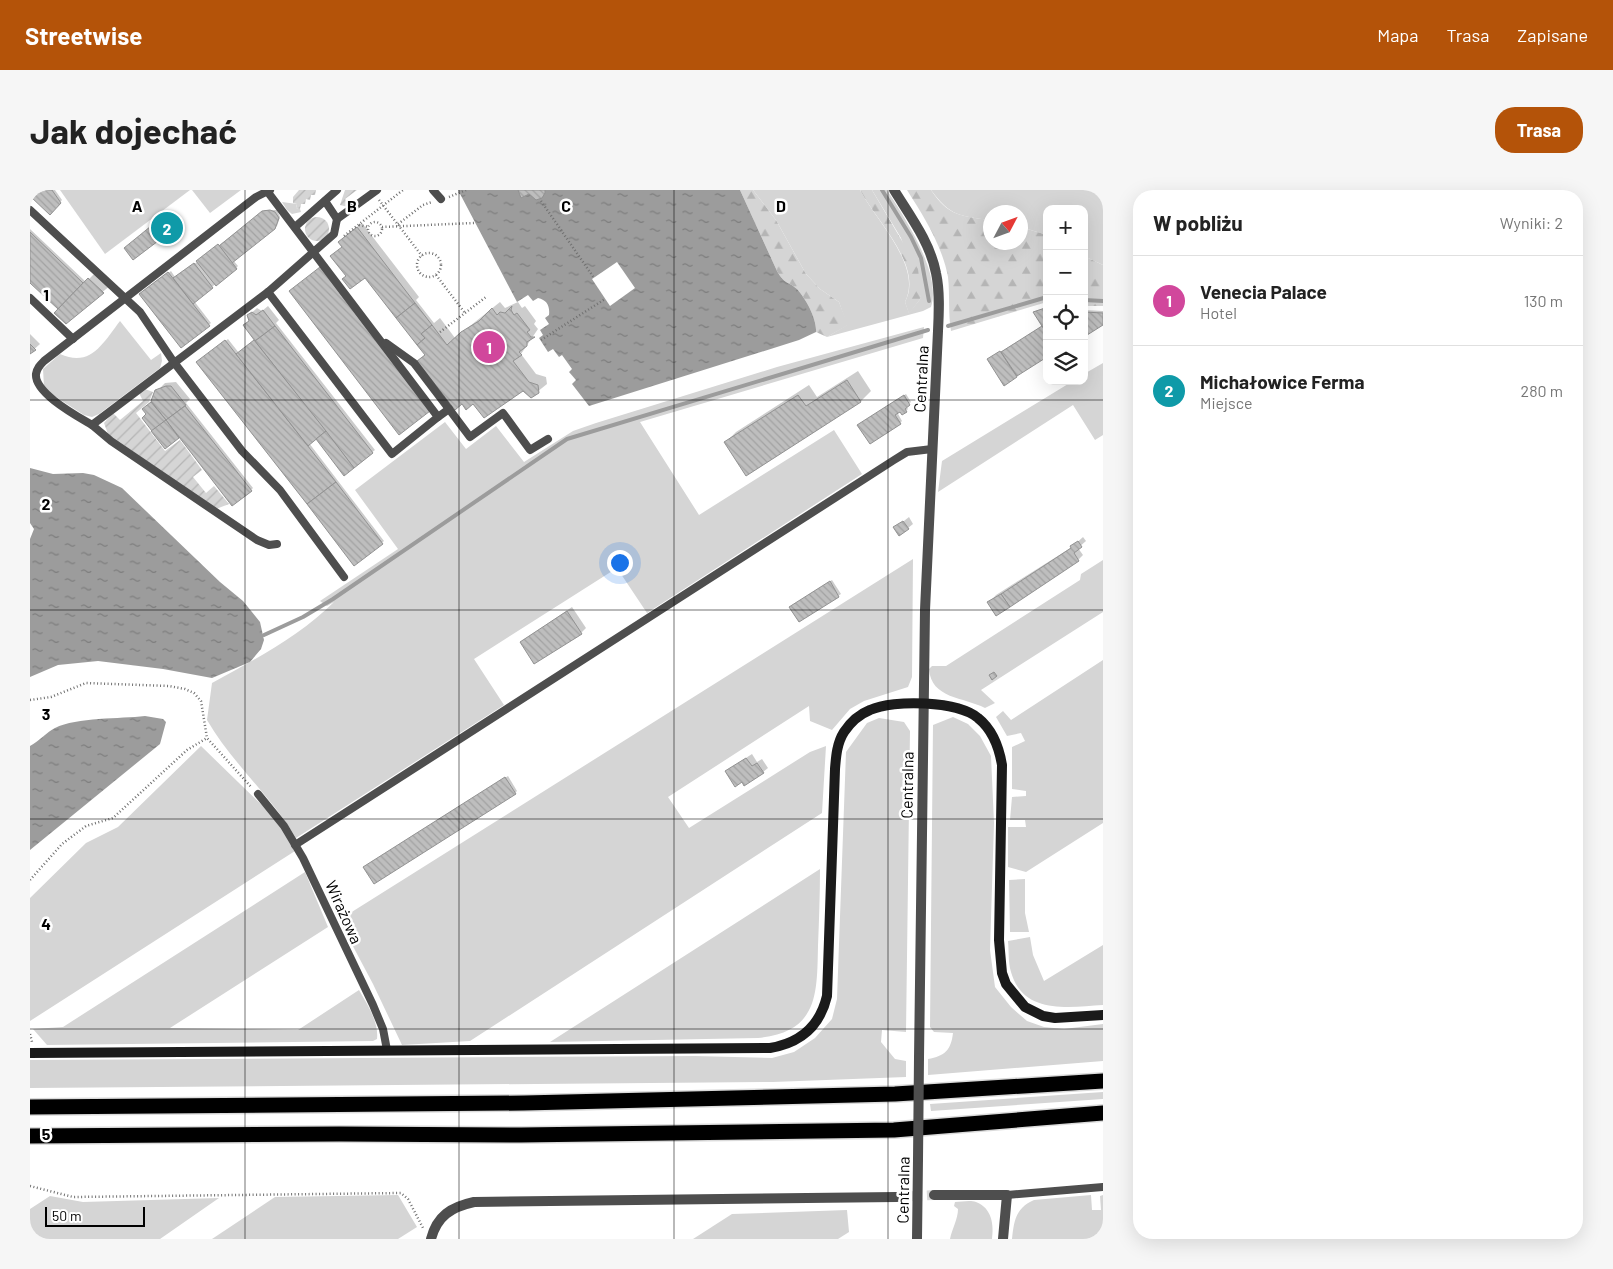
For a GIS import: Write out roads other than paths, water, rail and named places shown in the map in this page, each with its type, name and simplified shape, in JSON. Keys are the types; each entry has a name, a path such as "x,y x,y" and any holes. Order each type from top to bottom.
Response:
{"highway":[{"path":"30,1107 563,1102 895,1094 1103,1081"},
{"path":"30,1136 522,1135 894,1130 1103,1113"}],"street":[{"name":"Centralna","path":"894,190 923,237 933,259 938,282 938,331 923,704 917,1239"},
{"path":"30,1053 770,1048 793,1042 816,1023 826,996 835,769 838,746 849,726 872,709 923,704 960,709 978,717 987,727 1000,751 1002,765 1000,940 1001,965 1006,984 1024,1007 1044,1016 1055,1018 1103,1015"},
{"path":"934,1196 1007,1195 1002,1239"},
{"path":"428,1235 441,1217 451,1209 474,1202 897,1197"}],"lane":[{"path":"295,227 338,190"},
{"path":"433,190 441,199"},
{"path":"277,544 269,545 257,540 54,400 43,390 36,379 38,368 44,361 256,198 269,191 438,417"},
{"path":"337,219 374,191"},
{"path":"92,425 173,361 268,292 332,236 337,228 337,219 325,201"},
{"path":"30,210 126,298 152,326 173,361 242,452 280,490 344,577"},
{"path":"268,292 392,454 449,409"},
{"path":"30,298 73,339"},
{"path":"380,340 414,363 470,436 503,413 530,450 548,438"},
{"path":"295,845 894,460 907,452 932,450"},
{"name":"Wirażowa","path":"258,794 284,826 295,845 373,1005 383,1029 387,1050"},
{"path":"1007,1195 1103,1187"}],"water":[{"path":"458,190 740,190 777,271 784,281 797,289 804,298 813,315 816,332 799,340 589,406 572,384 576,380 569,372 572,369 562,355 559,357 553,349 548,352 539,338 543,335 540,330 549,324 545,318 549,315 547,304 544,300 538,298 533,301 528,295 517,302"},
{"path":"30,468 53,474 83,473 94,475 122,488 220,582 243,601 260,622 264,640 261,649 250,662 212,678 163,669 98,661 58,665 30,677 30,539 34,529 30,523"},
{"path":"145,716 163,719 166,722 160,744 30,850 30,746 55,728 64,724 87,720"}],"waterway":[{"path":"882,190 911,237 921,258 929,301"},
{"path":"948,326 1043,298"},
{"path":"1088,300 1103,301"},
{"path":"264,635 303,617 333,599 567,439 928,330"}],"tunnel":[{"path":"897,1197 934,1195"}],"place":[{"name":"Michałowice Ferma","path":"167,228"},
{"name":"Venecia Palace","path":"489,347"}]}
